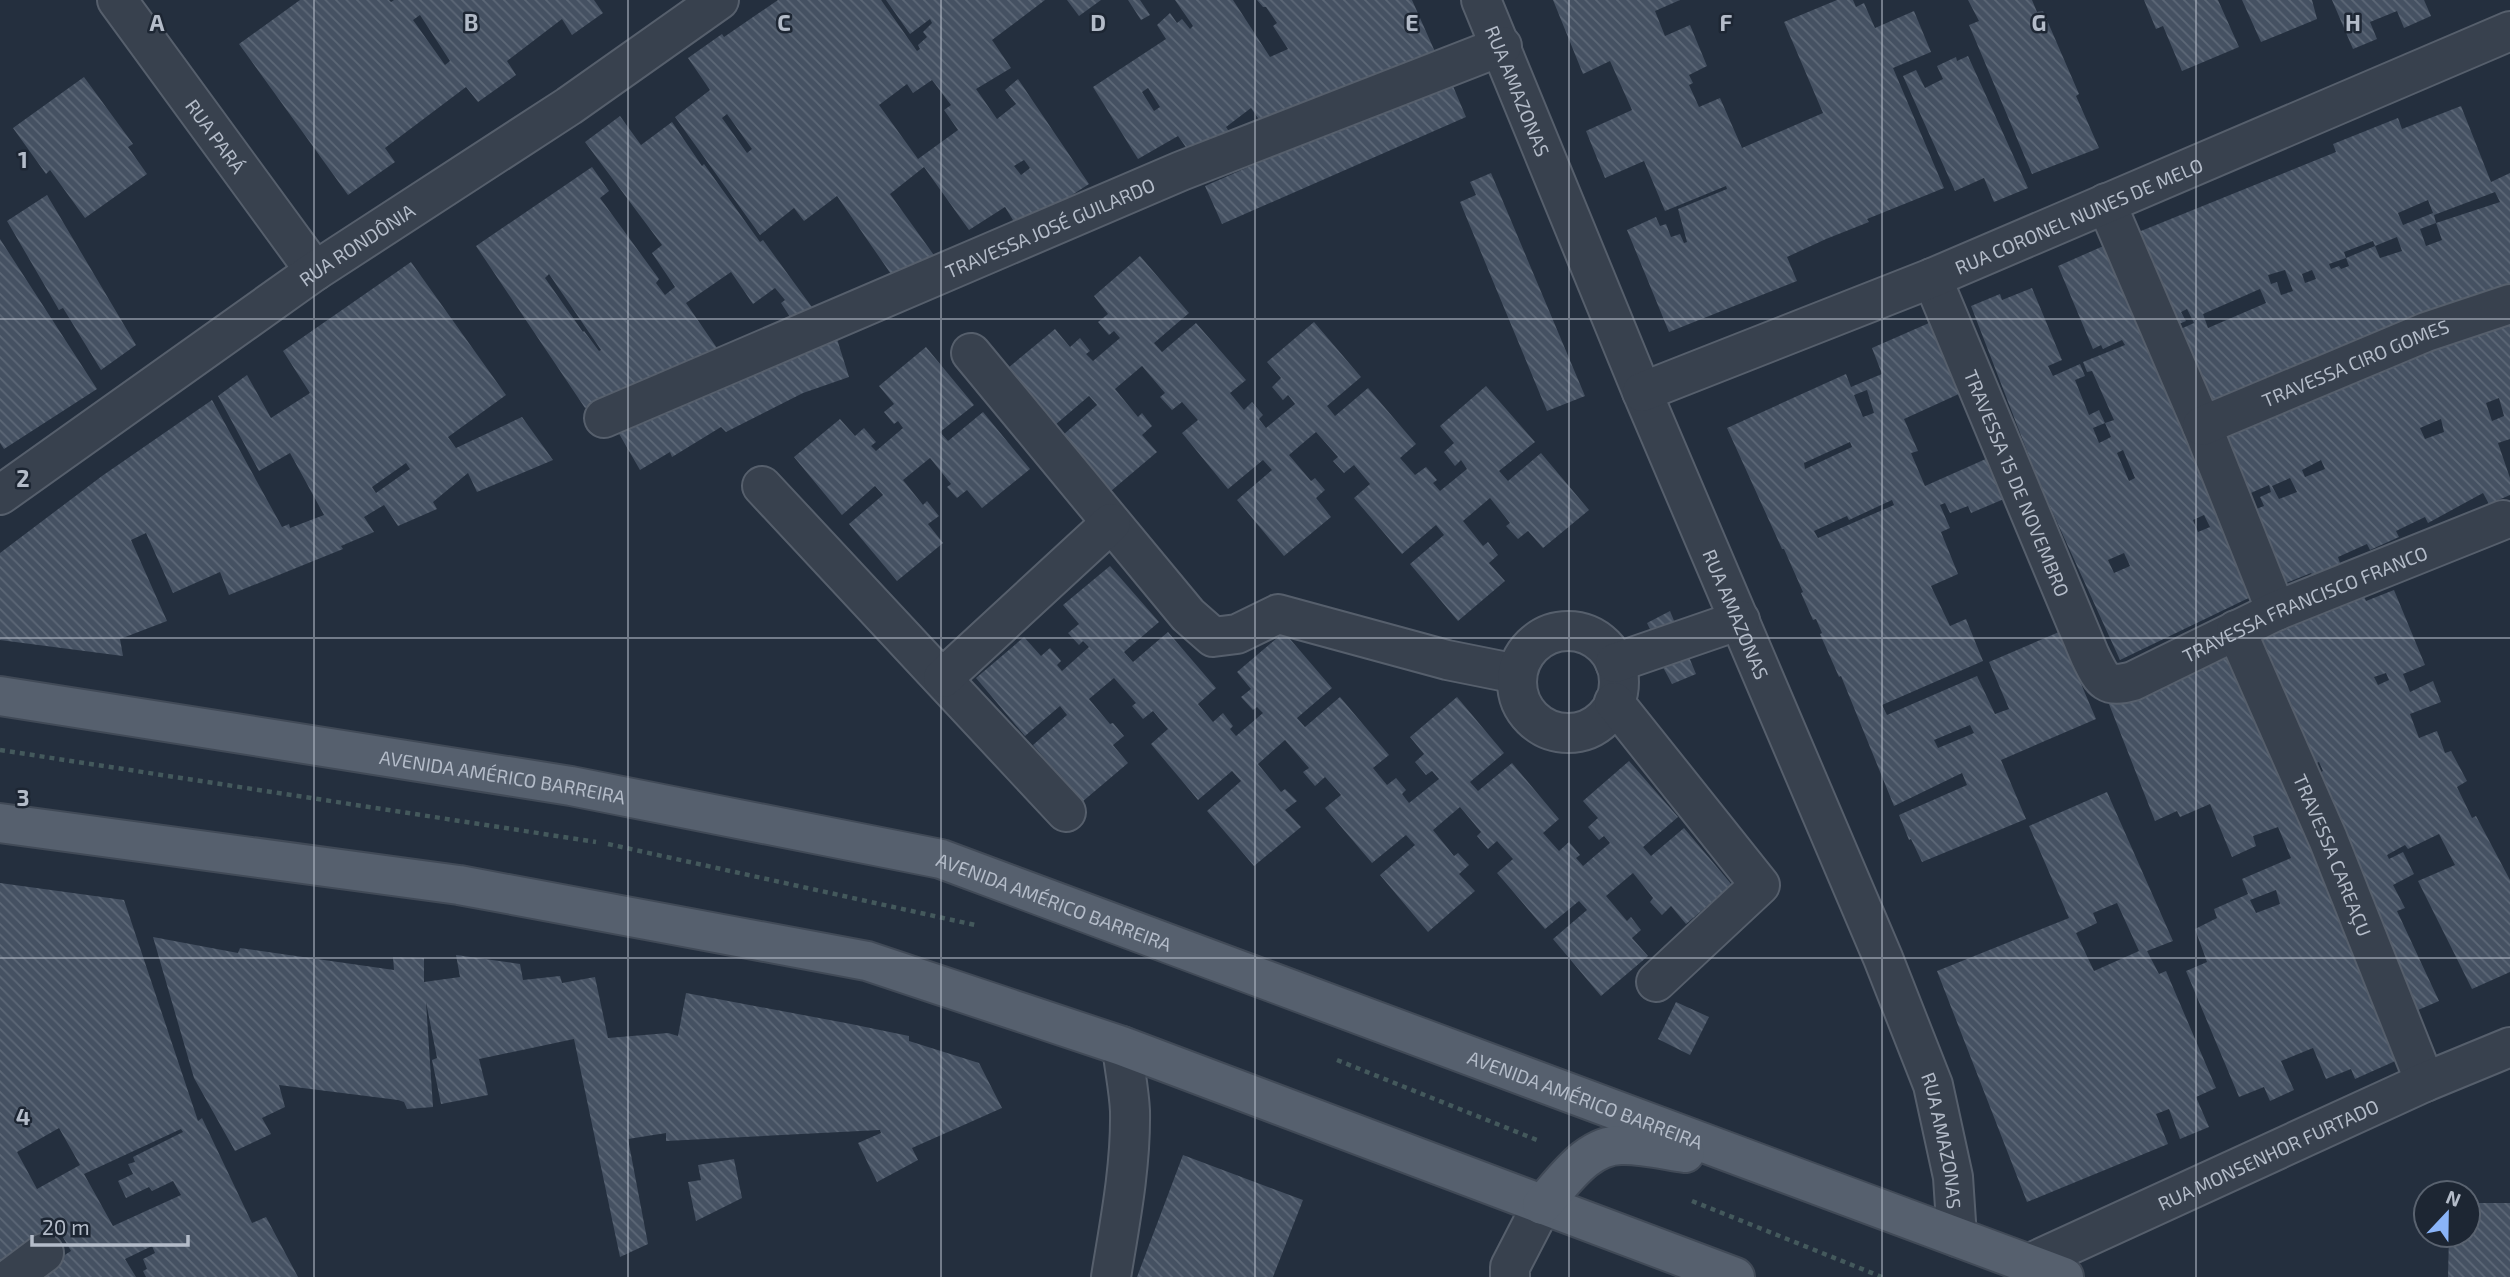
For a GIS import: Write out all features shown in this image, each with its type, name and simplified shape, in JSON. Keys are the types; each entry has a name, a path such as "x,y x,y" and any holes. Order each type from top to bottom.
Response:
{"main road":[{"name":"AVENIDA AMÉRICO BARREIRA","path":"0,696 571,786 941,859 2064,1277"},
{"path":"0,823 459,885 867,961 1122,1046 1735,1277"},
{"path":"1542,1205 1585,1158 1599,1149 1621,1144 1749,1161"}],"street":[{"name":"RUA PARÁ","path":"117,0 315,271"},
{"name":"RUA RONDÔNIA","path":"0,495 315,271 569,106 719,0"},
{"name":"RUA AMAZONAS","path":"1481,0 1642,391 1883,958 1933,1085 1954,1177 1957,1237"},
{"name":"RUA CORONEL NUNES DE MELO","path":"1642,391 1932,278 2510,32"},
{"name":"TRAVESSA JOSÉ GUILARDO","path":"604,418 1181,171 1502,46"},
{"path":"2106,203 2202,426 2276,611"},
{"name":"TRAVESSA 15 DE NOVEMBRO","path":"1932,278 2090,656 2100,676 2108,684"},
{"name":"TRAVESSA CIRO GOMES","path":"2202,426 2427,332 2510,304"},
{"path":"971,354 1188,615 1213,637 1237,634 1278,614 1447,660 1517,674"},
{"path":"762,486 1066,812"},
{"name":"TRAVESSA FRANCISCO FRANCO","path":"2108,684 2119,685 2133,681 2276,611 2503,520"},
{"path":"943,678 1111,523"},
{"path":"1615,663 1740,620"},
{"name":"TRAVESSA CAREAÇU","path":"2236,630 2328,839 2425,1082"},
{"path":"1559,632 1576,632 1592,638 1606,648 1615,663 1619,679 1617,696 1609,712 1598,724 1582,731 1565,733 1548,730 1522,707 1517,691 1517,674 1521,659 1544,637 1559,632"},
{"path":"1614,702 1760,885 1656,982"},
{"path":"1111,1277 1125,1190 1130,1110 1122,1046"},
{"name":"RUA MONSENHOR FURTADO","path":"2028,1264 2425,1082 2510,1046"},
{"path":"1510,1277 1510,1267 1542,1205"},
{"path":"12,1277 44,1253"}],"path":[{"path":"1688,1199 1882,1277"}],"building":[{"path":"300,0 594,0 603,13 572,35 562,19 507,61 516,75 478,102 466,87 385,148 395,162 348,195 239,44","holes":["420,15 450,61 445,65 413,20"]},
{"path":"778,0 881,0 917,51 920,49 918,45 927,37 923,32 932,23 930,19 910,34 886,0 1045,0 992,40 1011,68 976,89 997,119 1016,104 1005,90 1018,79 1089,184 1055,206 1016,225 1005,207 969,230 924,167 890,194 936,258 893,277 837,196 804,221 794,208 760,235 675,117 710,90 688,58 722,34 724,37","holes":["932,80 951,105 944,110 958,130 918,159 879,105 907,84 913,93","727,114 752,149 747,153 722,118","1024,160 1030,168 1021,175 1014,166"]},
{"path":"1067,0 1101,0 1079,16"},
{"path":"1128,0 1140,0 1150,15 1141,20"},
{"path":"1175,0 1233,0 1270,57 1288,49 1273,26 1277,23 1266,7 1257,0 1412,0 1436,54 1262,124 1251,108 1226,127 1232,136 1190,153 1178,136 1138,159 1093,87 1166,39 1157,25 1170,13 1177,23 1182,19 1190,29 1193,26","holes":["1148,88 1160,107 1154,111 1142,92"]},
{"path":"1553,0 1680,0 1655,11 1665,36 1690,25 1707,66 1689,75 1693,83 1689,85 1699,107 1720,98 1742,148 1823,113 1784,22 1837,0 1853,0 1856,7 1864,3 1875,28 1914,11 1931,52 1893,68 1944,188 1867,219 1869,222 1787,257 1797,281 1669,332 1627,230 1656,217 1660,226 1666,224 1671,237 1680,234 1684,243 1687,242 1678,209 1727,189 1726,186 1665,211 1644,161 1605,178 1586,131 1632,110 1610,61 1583,74"},
{"path":"1968,0 2032,0 2037,12 2043,11 2099,148 2032,174 1969,25 1979,21"},
{"path":"2144,0 2218,0 2239,47 2182,71 2163,26 2156,29"},
{"path":"2242,0 2312,0 2317,19 2261,42"},
{"path":"2332,0 2424,0 2431,16 2404,28 2397,11 2370,22 2377,39 2353,49"},
{"path":"1968,56 2028,188 1994,202 1984,178 1955,191 1903,76 1916,70 1925,88 1943,79 1937,66 1956,57 1957,61"},
{"path":"84,77 133,144 128,147 147,174 85,218 50,170 46,174 13,128"},
{"path":"1450,79 1466,117 1222,224 1205,186"},
{"path":"2461,106 2491,182 2510,173 2510,292 2208,411 2176,331 2194,323 2187,309 2181,312 2186,321 2174,326 2136,233 2336,152 2333,144 2398,118 2402,129","holes":["2495,192 2500,202 2436,223 2434,215","2428,200 2433,213 2403,225 2398,213","2436,223 2442,240 2426,246 2420,229","2397,237 2402,251 2380,258 2375,246","2373,241 2375,246 2346,258 2344,252","2346,258 2349,266 2331,269 2329,264","2285,270 2293,291 2281,295 2277,282 2271,284 2268,275","2312,270 2316,279 2305,283 2302,274","2260,289 2266,303 2208,328 2203,314"]},
{"path":"620,116 641,145 672,122 702,166 704,164 760,242 763,240 814,310 792,320 781,303 785,300 775,288 753,304 731,272 686,303 719,351 585,408 476,246 592,167 609,191 600,198 659,279 656,283 665,295 675,287 652,253 662,245 585,142","holes":["549,274 601,350 599,351 583,332 545,278"]},
{"path":"1491,173 1585,396 1547,411 1460,202 1476,195 1470,182"},
{"path":"47,195 136,345 101,370 63,308 59,310 7,221"},
{"path":"0,239 97,389 4,449 0,443"},
{"path":"2117,240 2259,593 2120,660 2041,487 1971,306 2000,294 2002,300 2032,288 2062,360 2048,366 2053,376 2080,364 2085,376 2075,380 2089,415 2099,410 2105,423 2114,420 2092,371 2087,372 2083,362 2125,345 2122,340 2103,349 2101,345 2093,349 2058,266","holes":["2105,423 2111,437 2099,443 2093,428","2123,450 2135,478 2129,481 2117,453","2204,515 2210,527 2198,532 2193,520","2124,553 2130,566 2114,573 2108,560"]},
{"path":"1140,256 1189,313 1154,343 1162,352 1196,323 1246,380 1230,393 1244,410 1252,402 1263,415 1259,419 1266,428 1295,404 1288,395 1283,400 1272,387 1281,378 1267,362 1314,322 1361,377 1327,406 1335,416 1368,388 1416,444 1400,458 1415,475 1426,467 1437,480 1433,483 1440,491 1467,469 1461,460 1455,466 1444,452 1454,443 1440,426 1486,386 1535,442 1499,471 1508,481 1541,453 1589,510 1543,548 1528,531 1518,539 1506,526 1510,523 1490,498 1463,521 1483,546 1488,542 1498,555 1489,563 1505,581 1458,621 1410,564 1444,535 1436,525 1402,554 1354,498 1370,484 1354,465 1344,473 1333,461 1338,457 1316,432 1289,455 1311,481 1315,478 1325,490 1316,498 1331,517 1284,556 1237,500 1272,470 1263,460 1228,489 1182,433 1198,420 1182,402 1172,410 1160,397 1165,393 1142,366 1115,389 1138,417 1142,413 1152,426 1142,435 1157,452 1111,491 1063,435 1097,405 1089,396 1055,425 1008,368 1055,329 1070,347 1080,338 1090,351 1086,354 1093,361 1120,338 1114,331 1109,335 1098,322 1108,314 1094,296"},
{"path":"411,262 506,395 448,437 456,448 522,417 553,460 477,492 468,473 433,502 437,509 398,526 384,505 364,517 374,532 341,546 343,549 229,595 220,572 173,593 146,533 131,540 167,621 120,639 123,656 0,640 0,553 102,476 212,400 282,527 289,524 290,528 324,515 290,453 259,471 218,396 247,375 271,418 310,393 283,351","holes":["406,463 410,469 376,493 372,487"]},
{"path":"2510,315 2510,439 2498,443 2510,478 2510,495 2489,504 2483,493 2428,523 2425,517 2396,531 2399,537 2370,550 2367,544 2338,557 2340,563 2313,576 2311,573 2281,585 2249,512 2264,506 2260,497 2271,492 2269,485 2244,496 2214,428","holes":["2499,398 2504,416 2492,421 2486,403","2441,419 2444,432 2425,439 2420,428","2321,460 2325,469 2305,477 2302,470","2290,478 2297,492 2279,499 2272,486"]},
{"path":"1929,323 1961,393 1904,419 1918,451 1911,453 1925,486 1988,458 2004,499 1971,513 1968,506 1950,513 1945,503 1940,505 1950,528 1941,532 1958,574 1931,586 1950,626 1966,619 1983,661 1882,705 1887,715 1977,676 1995,714 2009,709 1989,662 2059,632 2096,719 2001,760 2026,819 1922,862 1899,815 1967,785 1962,773 1894,806 1816,619 1813,620 1784,549 1727,428 1846,374 1851,387 1882,374 1872,348","holes":["1867,390 1874,413 1863,417 1854,395","1850,442 1852,447 1805,469 1804,463","1892,500 1894,505 1818,538 1814,531 1847,516 1849,520","1970,725 1974,733 1938,748 1934,740"]},
{"path":"837,339 849,377 803,393 726,432 721,427 672,457 670,452 640,470 618,432"},
{"path":"926,347 974,405 940,432 948,441 983,412 1030,469 982,508 967,490 957,498 947,487 951,484 930,458 903,480 923,505 927,501 939,516 928,524 943,543 897,581 849,524 883,495 875,486 842,515 794,457 840,419 855,436 864,428 876,442 871,446 876,451 903,428 898,421 894,424 884,412 894,404 879,386"},
{"path":"1110,566 1159,622 1124,652 1133,662 1168,632 1216,688 1198,704 1213,722 1223,713 1233,726 1230,729 1236,736 1263,713 1257,707 1253,710 1241,697 1251,689 1237,672 1284,632 1332,688 1297,718 1305,727 1340,697 1389,755 1373,768 1387,785 1396,778 1406,790 1402,794 1409,803 1439,779 1432,771 1426,775 1415,762 1424,754 1410,737 1457,697 1504,753 1470,782 1478,791 1512,763 1559,819 1543,833 1559,851 1569,842 1580,855 1576,858 1583,866 1610,843 1604,836 1599,840 1588,827 1598,818 1583,801 1629,761 1678,817 1643,847 1651,856 1684,828 1732,885 1686,924 1671,906 1662,915 1650,902 1653,898 1633,873 1606,896 1627,921 1631,917 1641,930 1632,938 1648,956 1601,996 1553,939 1587,910 1579,901 1545,929 1497,873 1513,859 1497,841 1488,849 1477,836 1481,832 1460,807 1433,830 1454,856 1458,853 1469,865 1459,874 1475,891 1428,932 1380,875 1415,845 1406,835 1372,863 1325,808 1341,795 1325,777 1315,786 1303,772 1309,768 1285,740 1258,764 1281,792 1285,789 1297,801 1285,810 1301,827 1254,866 1207,811 1241,781 1232,771 1198,800 1151,744 1168,729 1153,711 1143,719 1132,706 1136,703 1114,678 1089,699 1124,736 1113,745 1128,763 1082,802 1033,745 1067,715 1060,706 1025,736 976,678 1024,637 1041,656 1050,648 1061,661 1057,665 1062,671 1089,647 1083,641 1079,645 1068,633 1079,624 1063,605"},
{"path":"2361,589 2366,601 2394,590 2425,665 2403,674 2410,692 2433,681 2441,702 2410,714 2419,738 2437,731 2445,753 2451,751 2467,781 2457,787 2472,818 2476,816 2510,880 2510,972 2472,989 2418,881 2455,865 2439,834 2408,849 2405,845 2387,855 2389,859 2403,852 2414,874 2393,885 2405,908 2397,911 2439,1001 2411,1013 2314,775 2323,771 2319,762 2313,764 2248,645","holes":["2386,673 2389,680 2378,685 2374,677"]},
{"path":"1670,611 1696,674 1672,684 1657,656 1662,654 1647,623"},
{"path":"2236,643 2411,1054 2355,1079 2351,1069 2326,1079 2313,1048 2281,1061 2294,1090 2270,1101 2264,1087 2239,1097 2186,971 2207,962 2195,929 2217,918 2214,909 2248,894 2242,879 2291,858 2278,827 2253,836 2256,846 2232,857 2210,804 2180,817 2177,811 2155,821 2107,699","holes":["2276,890 2280,904 2256,913 2250,900"]},
{"path":"2107,792 2173,941 2147,951 2159,974 2166,971 2216,1088 2196,1097 2209,1127 2180,1139 2169,1109 2156,1114 2168,1144 2027,1202 1937,971 2069,918 2029,826","holes":["2117,903 2139,951 2094,971 2076,933 2097,923 2093,913"]},
{"path":"0,883 124,900 198,1121 202,1118 252,1223 266,1217 298,1277 146,1277 143,1271 147,1269 143,1259 155,1253 152,1246 125,1259 136,1277 44,1277 38,1272 71,1251 61,1234 0,1264","holes":["59,1128 80,1165 37,1189 17,1152","181,1129 183,1132 133,1157 135,1162 128,1164 133,1174 118,1181 126,1198 149,1187 152,1191 173,1181 181,1195 113,1226 84,1174"]},
{"path":"153,937 238,953 240,948 394,970 393,957 424,958 424,982 460,977 456,955 520,964 523,980 560,976 562,983 595,977 608,1038 668,1033 678,1036 686,993 851,1024 909,1036 909,1041 979,1063 1002,1108 912,1148 918,1160 877,1182 858,1143 881,1133 880,1130 666,1141 666,1133 628,1139 648,1244 620,1257 574,1039 479,1059 488,1095 441,1104 432,1060 437,1058 426,1002 433,1107 407,1109 404,1102 398,1100 279,1085 285,1107 262,1118 271,1134 235,1151 194,1078"},
{"path":"1676,1002 1709,1017 1690,1055 1658,1039"},
{"path":"1183,1155 1303,1200 1273,1277 1137,1277"},
{"path":"734,1159 742,1198 696,1221 688,1182 701,1180 698,1165"},
{"path":"2482,1203 2510,1203 2510,1277 2448,1277 2449,1249 2482,1249"}]}
